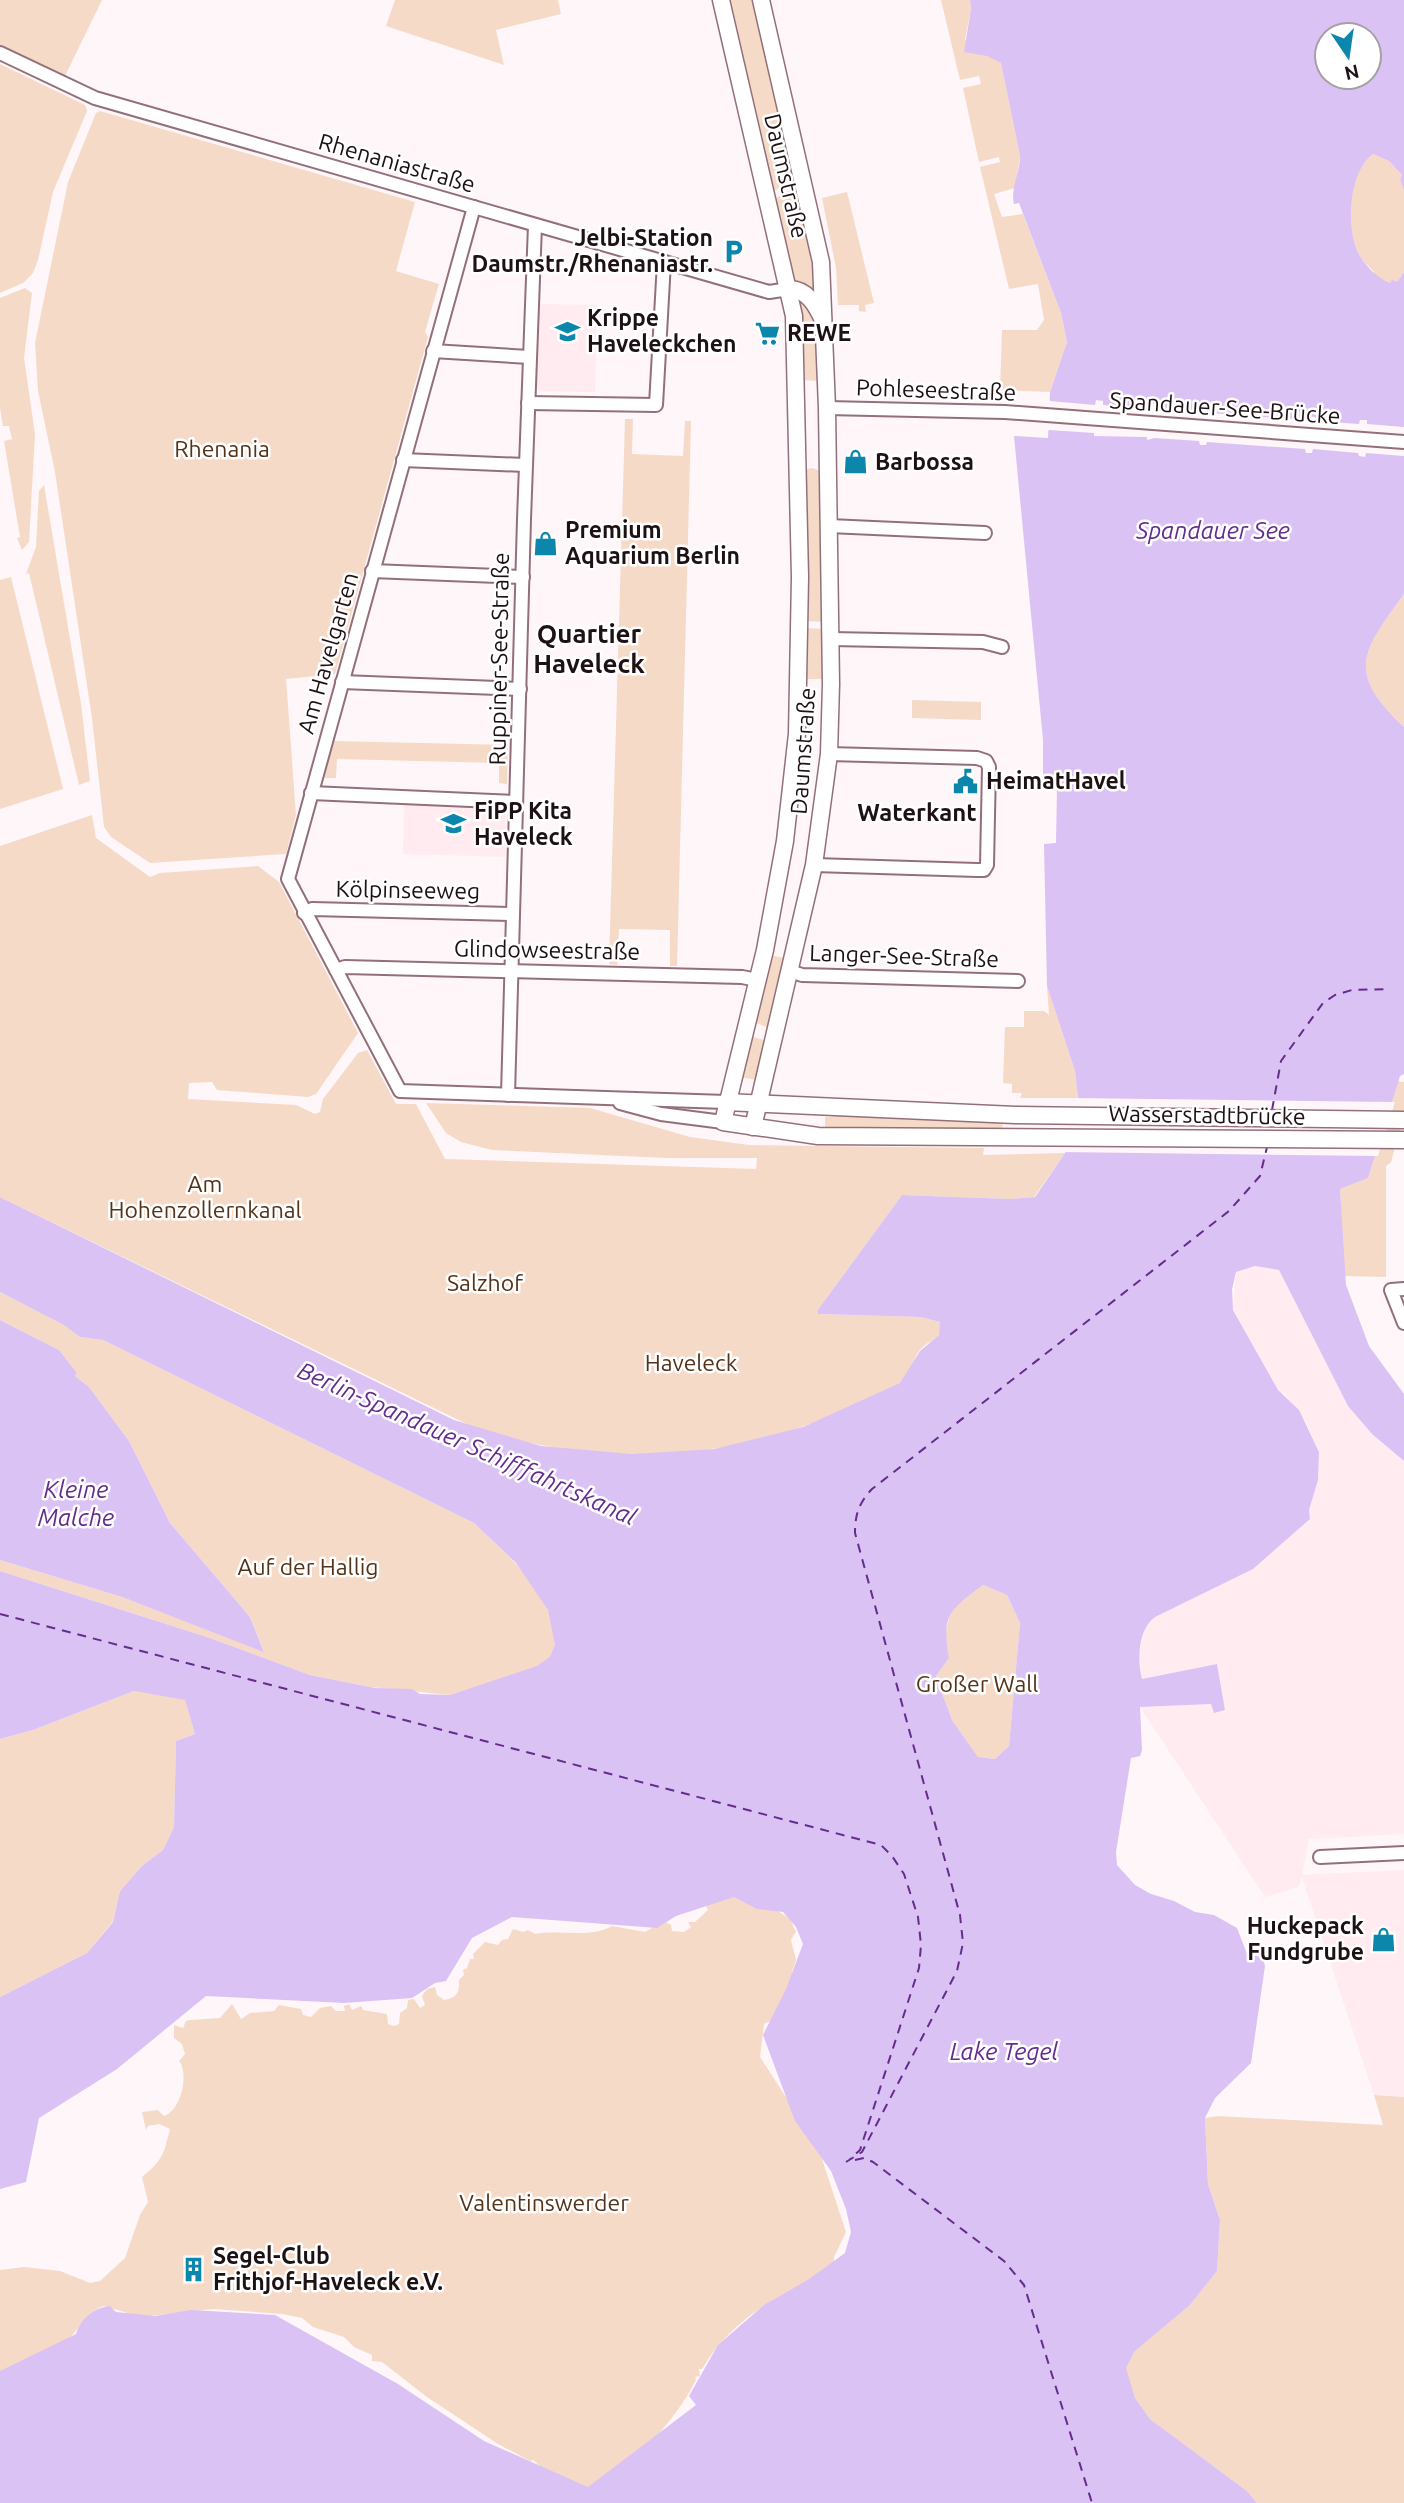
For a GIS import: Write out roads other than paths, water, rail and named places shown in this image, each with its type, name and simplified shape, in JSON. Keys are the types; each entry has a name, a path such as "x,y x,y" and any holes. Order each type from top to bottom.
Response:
{"main road":[{"name":"Daumstraße","path":"721,0 794,316 800,578 796,754 785,842 757,980 723,1122"},
{"name":"Daumstraße","path":"753,1127 814,865 829,754 831,639 824,322 816,232 761,0"},
{"path":"789,289 797,289 810,298 824,322"},
{"path":"796,407 827,408"},
{"path":"797,463 828,464"},
{"path":"745,1027 775,1035"},
{"path":"726,1102 760,1104"},
{"name":"Wasserstadtbrücke","path":"760,1104 1015,1115 1404,1120"},
{"path":"723,1122 753,1127"},
{"name":"Wasserstadtbrücke","path":"753,1127 818,1136 1010,1135 1404,1140"}],"street":[{"name":"Rhenaniastraße","path":"0,53 95,98 769,292 789,289"},
{"name":"Am Havelgarten","path":"474,207 288,879 400,1091 508,1095"},
{"name":"Ruppiner-See-Straße","path":"508,1095 535,225"},
{"path":"528,403 656,405 664,262"},
{"path":"433,351 529,357"},
{"name":"Pohleseestraße","path":"827,408 1043,415"},
{"name":"Spandauer-See-Brücke","path":"1043,415 1404,442"},
{"path":"403,460 526,465"},
{"path":"829,526 985,533"},
{"path":"372,571 523,577"},
{"path":"831,639 983,642 1002,647"},
{"path":"342,682 520,689"},
{"path":"814,865 977,870 984,870 987,865 989,778 986,761 977,758 829,754"},
{"path":"310,793 516,802"},
{"name":"Kölpinseeweg","path":"304,912 312,909 512,914"},
{"name":"Glindowseestraße","path":"337,970 345,967 511,970 742,977 757,980"},
{"name":"Langer-See-Straße","path":"790,971 802,975 1018,981"},
{"path":"508,1095 726,1102"},
{"path":"600,1097 661,1114 723,1122"},
{"path":"1397,1289 1404,1324"},
{"path":"1320,1857 1404,1853"}],"water":[{"path":"970,0 1404,0 1404,191 1400,179 1402,175 1389,161 1373,154 1358,174 1351,217 1355,245 1370,269 1390,283 1392,280 1397,282 1404,272 1404,594 1378,632 1366,662 1367,676 1373,691 1404,727 1404,1074 1400,1076 1368,1178 1340,1189 1346,1285 1369,1346 1404,1394 1404,1461 1372,1434 1348,1406 1279,1270 1255,1266 1236,1272 1232,1289 1233,1310 1278,1390 1299,1410 1319,1452 1318,1480 1309,1510 1310,1519 1253,1569 1149,1622 1140,1645 1142,1679 1217,1664 1225,1710 1214,1713 1211,1704 1140,1707 1142,1750 1140,1756 1131,1758 1116,1852 1117,1865 1135,1885 1195,1912 1214,1915 1237,1928 1247,1954 1262,1957 1265,1966 1251,2063 1215,2098 1205,2118 1208,2184 1220,2220 1217,2271 1190,2305 1134,2352 1126,2368 1135,2398 1150,2419 1247,2491 1257,2503 0,2503 0,2371 76,2334 88,2315 104,2307 110,2306 116,2312 155,2316 191,2310 275,2315 398,2384 484,2441 588,2487 696,2405 689,2396 718,2345 764,2305 809,2279 845,2253 851,2232 846,2209 831,2171 795,2121 763,2035 786,1989 803,1944 796,1927 783,1912 757,1909 734,1897 676,1916 657,1928 512,1917 472,1938 446,1981 435,1983 412,1998 344,2003 206,1996 117,2069 39,2118 26,2182 0,2189 0,1997 87,1953 113,1922 120,1891 143,1865 163,1850 174,1827 176,1741 195,1734 185,1700 134,1691 33,1730 0,1739 0,1571 210,1638 310,1675 375,1688 412,1689 420,1694 450,1695 537,1666 550,1657 555,1645 548,1610 516,1563 474,1523 103,1340 80,1337 64,1325 0,1292 0,1197 454,1420 541,1446 632,1454 714,1449 803,1427 900,1383 920,1351 939,1335 940,1322 920,1317 818,1314 817,1311 902,1195 1011,1199 1035,1197 1065,1153 1078,1098 1075,1071 1047,986 1044,844 1056,843 1057,787 1043,786 1043,740 1014,436 1048,438 1050,392 1067,342 1061,313 1019,203 1014,204 1013,193 1020,156 1001,63 987,56 964,52","holes":["983,1585 1007,1595 1020,1623 1009,1746 995,1759 978,1757 952,1720 936,1676 949,1658 946,1632 956,1607"]},
{"name":"Kleine Malche","path":"0,1320 59,1350 77,1373 75,1376 89,1387 129,1441 170,1523 250,1617 264,1652 122,1597 0,1560"}],"place":[{"name":"Jelbi-Station Daumstr./Rhenaniastr.","path":"733,251"},
{"name":"Krippe Haveleckchen","path":"567,331"},
{"name":"REWE","path":"767,333"},
{"name":"Barbossa","path":"855,462"},
{"name":"Premium Aquarium Berlin","path":"545,543"},
{"name":"HeimatHavel","path":"966,781"},
{"name":"FiPP Kita Haveleck","path":"454,824"},
{"name":"Huckepack Fundgrube","path":"1384,1939"},
{"name":"Segel-Club Frithjof-Haveleck e.V.","path":"193,2269"}],"district":[{"name":"Quartier Haveleck","path":"589,649"},
{"name":"Waterkant","path":"917,813"}],"park label":[{"name":"Rhenania","path":"222,449"},
{"name":"Am Hohenzollernkanal","path":"205,1197"},
{"name":"Salzhof","path":"485,1283"},
{"name":"Haveleck","path":"691,1363"},
{"name":"Auf der Hallig","path":"308,1567"},
{"name":"Großer Wall","path":"977,1684"},
{"name":"Valentinswerder","path":"544,2203"}],"water label":[{"name":"Spandauer See","path":"1213,531"},
{"name":"Berlin-Spandauer Schifffahrtskanal","path":"467,1444"},
{"name":"Lake Tegel","path":"1004,2052"}]}
